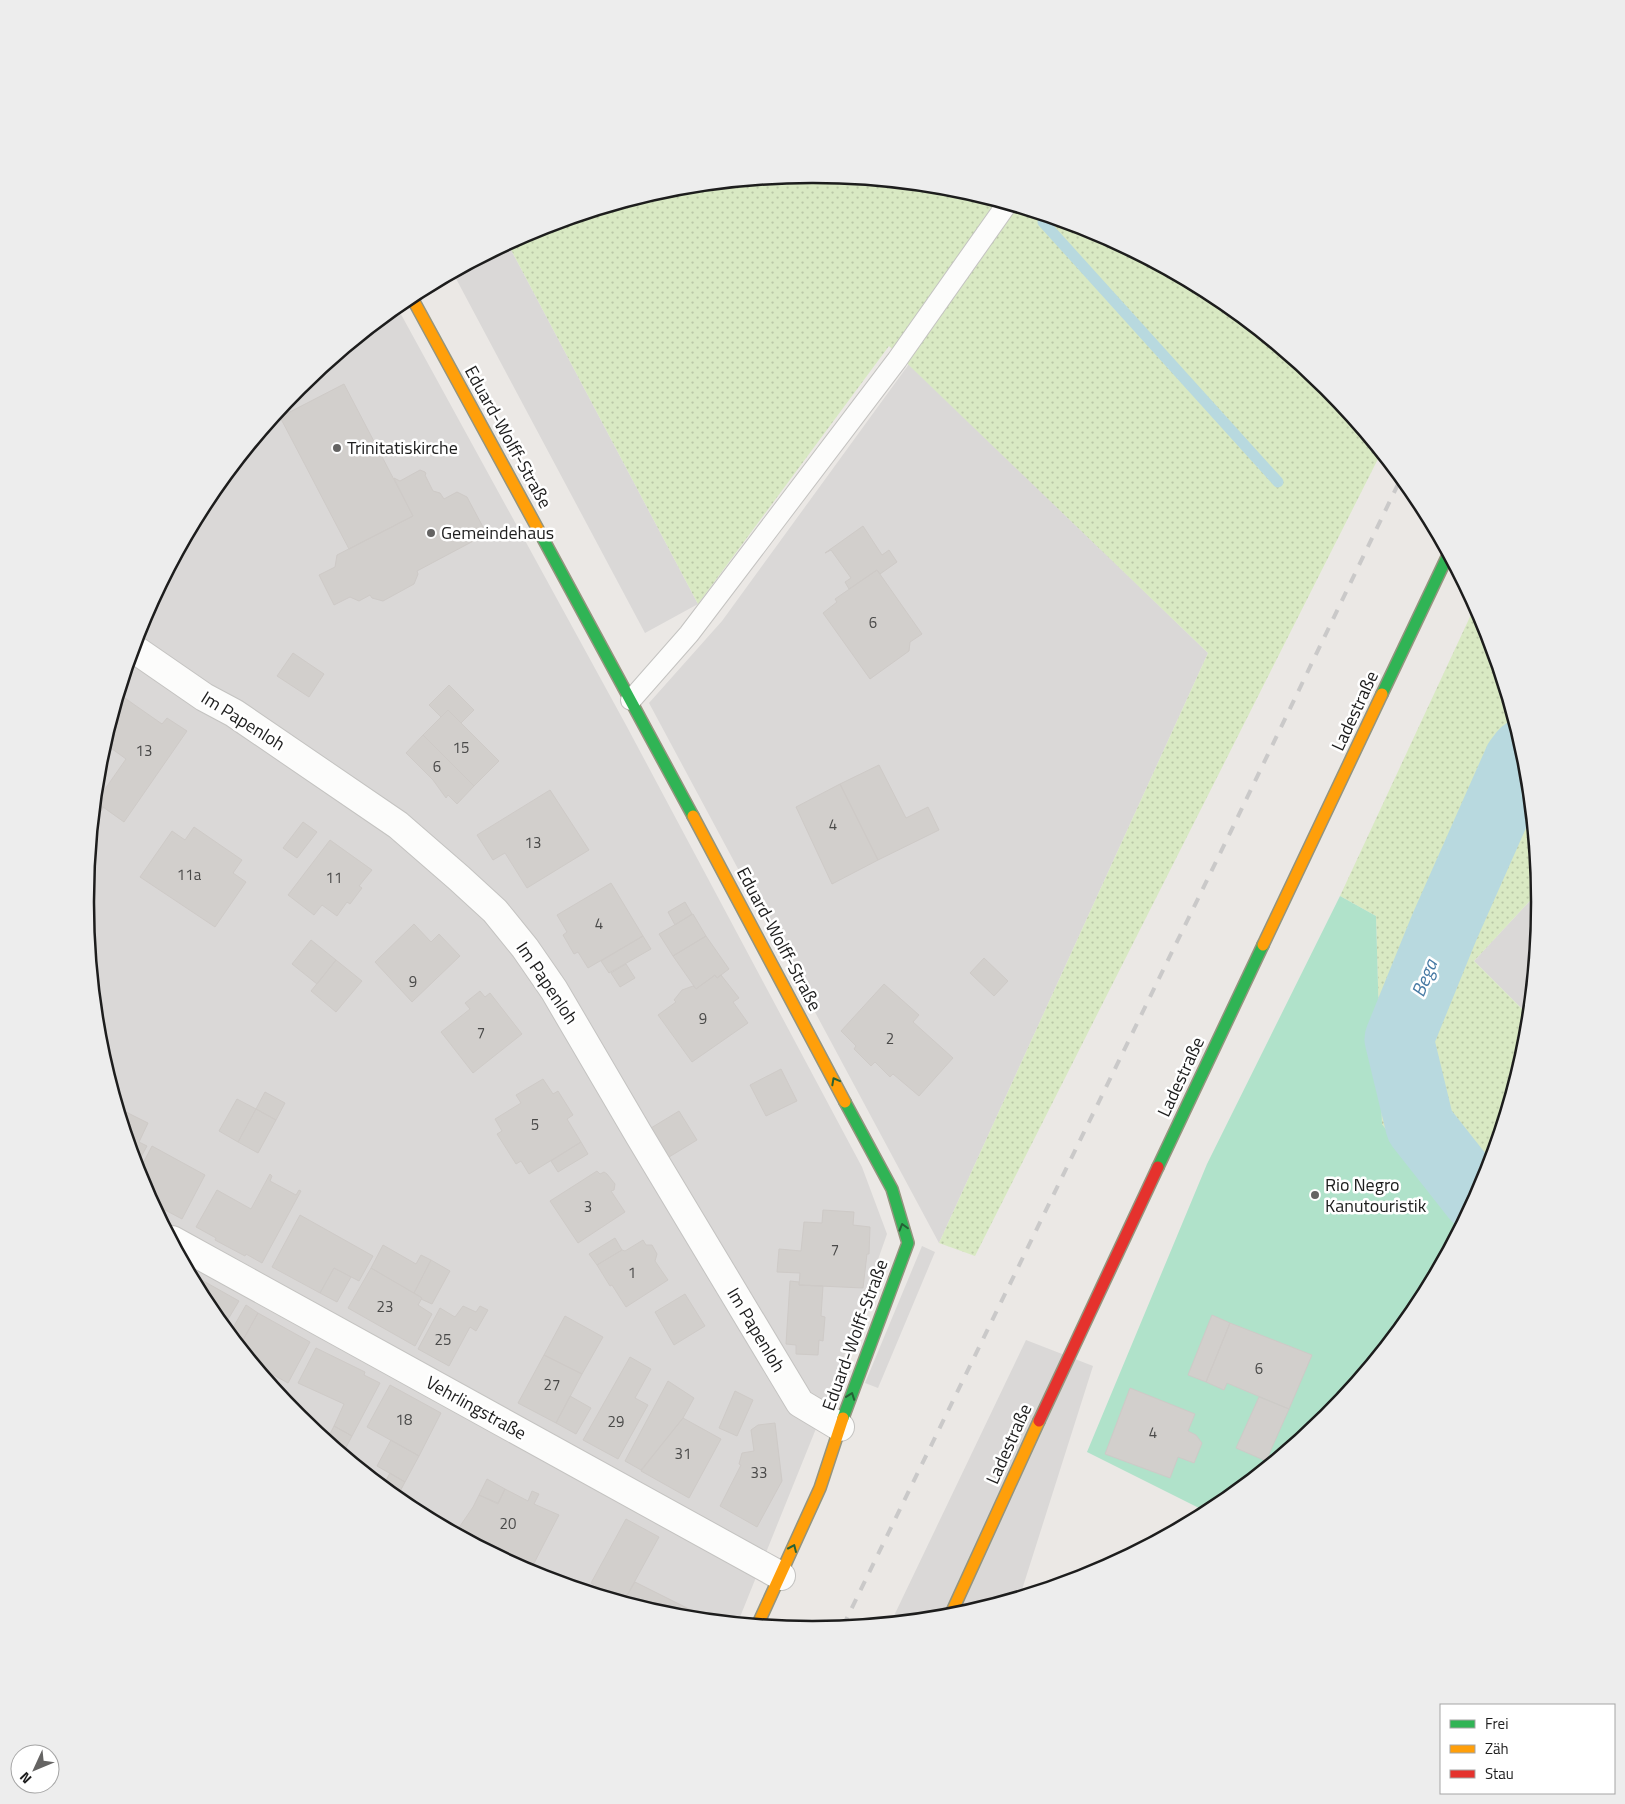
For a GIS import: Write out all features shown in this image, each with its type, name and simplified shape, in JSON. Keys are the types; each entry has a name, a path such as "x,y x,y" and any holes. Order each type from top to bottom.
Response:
{"street":[{"name":"Eduard-Wolff-Straße","path":"415,303 632,700 892,1188 908,1243 840,1427 820,1488 761,1619"},
{"name":"Ladestraße","path":"954,1607 1077,1339 1445,561"},
{"name":"Im Papenloh","path":"139,652 204,697 234,713 398,826 460,878 495,911 525,948 554,990 800,1403 840,1427"},
{"name":"Vehrlingstraße","path":"182,1245 781,1576"}],"lane":[{"path":"632,700 689,634 891,368 1003,209"},
{"path":"1436,580 1450,572"}],"shaded area":[{"path":"511,250 698,604 645,633 456,278"},
{"path":"400,313 626,725 862,1167 887,1234 836,1379 740,1617 672,1607 581,1583 495,1547 413,1500 375,1472 304,1410 242,1340 215,1301 190,1261 148,1177 118,1088 100,996 95,949 95,855 100,808 118,716 148,627 168,584 190,543 242,464 304,394 339,362"},
{"path":"909,364 1208,653 939,1243 649,703 722,621"},
{"path":"1531,900 1530,949 1523,1010 1474,961"},
{"path":"922,1246 935,1252 878,1388 865,1383"},
{"path":"1026,1340 1093,1366 1022,1589 953,1607 894,1616"}],"green space":[{"path":"812,183 860,185 906,189 953,197 1044,221 1130,257 1212,304 1250,332 1321,394 1378,458 975,1256 939,1243 1208,653 889,346 698,604 511,250 581,221 672,197 719,189 765,185"},
{"path":"1471,614 1493,671 1507,716 1517,762 1525,808 1530,855 1531,900 1474,961 1523,1010 1507,1088 1493,1133 1477,1177 1456,1222 1382,1124 1376,916 1340,896"},
{"name":"Rio Negro Kanutouristik","path":"1340,896 1376,916 1382,1124 1456,1222 1435,1261 1410,1301 1383,1340 1353,1376 1321,1410 1286,1442 1250,1472 1199,1508 1087,1452 1207,1164"}],"building":[{"name":"Trinitatiskirche","path":"344,384 413,516 349,549 281,419 285,415"},
{"name":"Gemeindehaus","path":"420,470 425,472 433,491 440,493 444,499 457,492 467,497 483,527 479,538 417,571 418,574 414,584 383,601 372,598 370,595 359,601 350,597 334,605 319,575 335,567 337,555 413,516 394,478 400,481"},
{"path":"863,526 882,555 889,550 897,562 880,574 877,570 849,589 845,582 851,578 831,550 825,553"},
{"path":"877,570 922,634 910,642 909,651 870,679 823,613 837,602 835,599"},
{"path":"293,653 324,674 309,697 277,676"},
{"path":"449,685 474,710 461,723 448,710 441,717 429,705"},
{"path":"124,697 162,724 167,718 187,731 124,822 100,805 103,792 126,759 111,748"},
{"path":"448,710 499,761 474,786 423,735"},
{"path":"423,735 474,786 457,804 448,795 446,798 433,780 406,753"},
{"path":"879,765 906,818 928,807 939,830 878,860 840,784"},
{"path":"840,784 878,860 832,884 796,807"},
{"path":"550,790 589,850 527,888 505,853 493,860 477,835"},
{"path":"303,822 317,832 297,858 283,848"},
{"path":"194,827 242,860 233,873 246,882 215,927 140,877 172,831 185,840"},
{"path":"330,840 372,870 359,886 362,888 350,904 347,902 337,916 322,905 314,915 288,895"},
{"path":"611,883 643,936 588,968 578,952 574,954 563,935 567,932 557,915"},
{"path":"685,902 692,914 675,925 668,912"},
{"path":"693,914 706,936 673,956 659,934"},
{"path":"414,924 431,942 439,934 460,956 412,1002 375,962"},
{"path":"643,936 651,949 609,973 601,961"},
{"path":"706,936 729,969 717,978 715,975 696,989 673,956"},
{"path":"311,940 336,960 317,984 292,964"},
{"path":"984,958 1008,981 994,996 970,973"},
{"path":"336,960 362,981 336,1012 311,991"},
{"path":"626,964 635,978 620,987 611,973"},
{"path":"715,975 717,978 721,975 739,998 733,1002 748,1023 692,1062 658,1015 676,1002 674,1000 682,990 693,986 696,989"},
{"path":"884,984 919,1015 913,1022 953,1058 919,1096 893,1074 890,1077 875,1062 871,1066 854,1049 856,1046 841,1031"},
{"path":"480,991 485,997 490,993 522,1034 473,1073 441,1032 470,1009 465,1003"},
{"path":"781,1069 797,1101 766,1116 750,1085"},
{"path":"543,1079 553,1094 558,1091 573,1115 567,1119 581,1142 529,1174 521,1161 516,1164 497,1134 502,1131 495,1119 521,1103 516,1095"},
{"path":"265,1092 285,1103 276,1120 256,1109"},
{"path":"237,1099 256,1109 238,1142 219,1131"},
{"path":"256,1109 276,1120 258,1153 238,1142"},
{"path":"679,1111 697,1140 669,1157 651,1128"},
{"path":"125,1112 148,1123 139,1142 147,1146 141,1157"},
{"path":"581,1142 588,1154 558,1172 551,1161"},
{"path":"152,1146 205,1175 182,1219 163,1209 143,1163"},
{"path":"597,1171 600,1174 604,1172 607,1174 615,1184 614,1190 611,1191 625,1212 578,1243 550,1201"},
{"path":"270,1174 272,1176 270,1181 296,1195 299,1190 301,1191 262,1263 215,1240 216,1238 196,1227 217,1190 251,1209"},
{"path":"823,1210 854,1212 853,1225 870,1227 869,1254 867,1254 863,1288 799,1285 800,1273 777,1272 779,1249 801,1251 804,1222 822,1223"},
{"path":"300,1215 373,1256 359,1281 334,1268 320,1293 272,1267"},
{"path":"615,1238 622,1250 597,1265 589,1254"},
{"path":"643,1240 646,1245 652,1245 657,1254 655,1261 668,1280 626,1307 597,1265"},
{"path":"383,1245 416,1264 421,1255 431,1260 414,1293 371,1268"},
{"path":"431,1260 450,1271 432,1304 414,1293"},
{"path":"334,1268 351,1277 337,1302 320,1293"},
{"path":"371,1268 422,1298 418,1305 432,1314 415,1346 348,1308"},
{"path":"202,1280 239,1301 228,1320"},
{"path":"790,1281 799,1282 799,1285 823,1286 821,1316 825,1317 823,1341 819,1340 818,1355 796,1354 796,1345 786,1344"},
{"path":"685,1294 705,1326 674,1345 655,1312"},
{"path":"246,1305 258,1313 243,1340 233,1327"},
{"path":"463,1306 476,1312 480,1306 488,1310 476,1331 470,1327 449,1366 418,1349 440,1308 455,1317"},
{"path":"258,1313 310,1342 288,1383 269,1373 242,1339 243,1340"},
{"path":"1212,1315 1230,1323 1206,1382 1188,1375"},
{"path":"565,1316 603,1337 582,1374 544,1355"},
{"path":"1230,1323 1312,1355 1289,1409 1227,1383 1224,1390 1206,1382"},
{"path":"316,1348 365,1372 364,1375 380,1383 352,1436 334,1426 344,1404 298,1383"},
{"path":"544,1355 582,1374 556,1423 518,1403"},
{"path":"630,1357 651,1369 635,1398 648,1405 618,1459 583,1440"},
{"path":"668,1381 694,1398 683,1418 641,1470 625,1461"},
{"path":"390,1385 441,1413 419,1456 367,1427"},
{"path":"1130,1388 1195,1414 1188,1431 1196,1435 1202,1443 1194,1463 1178,1457 1170,1478 1105,1454"},
{"path":"735,1391 753,1400 737,1436 719,1428"},
{"path":"570,1396 591,1408 576,1434 556,1423"},
{"path":"1259,1397 1289,1409 1268,1457 1264,1460 1236,1448"},
{"path":"683,1418 721,1439 689,1498 641,1471"},
{"path":"775,1423 782,1481 757,1527 720,1506 741,1465 739,1464 742,1453 754,1451 751,1430 758,1425"},
{"path":"334,1426 352,1436 346,1448 330,1434"},
{"path":"391,1440 419,1456 405,1482 377,1466"},
{"path":"390,1473 405,1482 400,1491 386,1480"},
{"path":"487,1479 505,1489 498,1503 479,1495"},
{"path":"505,1489 528,1501 532,1491 539,1494 534,1504 559,1515 533,1564 495,1547 459,1527 479,1495 498,1504"},
{"path":"626,1519 659,1537 627,1596 602,1589 591,1583"},
{"path":"635,1582 692,1610 672,1607 627,1596"}],"waterway":[{"path":"1043,222 1278,482"},
{"name":"Bega","path":"1471,1190 1420,1126 1399,1039 1444,928 1517,763"}],"railway":[{"path":"846,1620 1398,485"}],"traffic: fast":[{"path":"540,533 693,816"},
{"path":"1382,694 1445,561"},
{"path":"1158,1167 1263,945"},
{"path":"843,1418 908,1243 892,1189 845,1102"}],"traffic: slow":[{"path":"415,303 540,533"},
{"path":"1263,945 1382,694"},
{"path":"693,816 845,1102"},
{"path":"760,1619 820,1488 843,1418"},
{"path":"954,1607 1039,1421"}],"traffic: jam":[{"path":"1039,1421 1158,1167"}],"place":[{"name":"Trinitatiskirche","path":"337,448"},
{"name":"Gemeindehaus","path":"431,533"},
{"name":"Rio Negro Kanutouristik","path":"1315,1195"}]}
